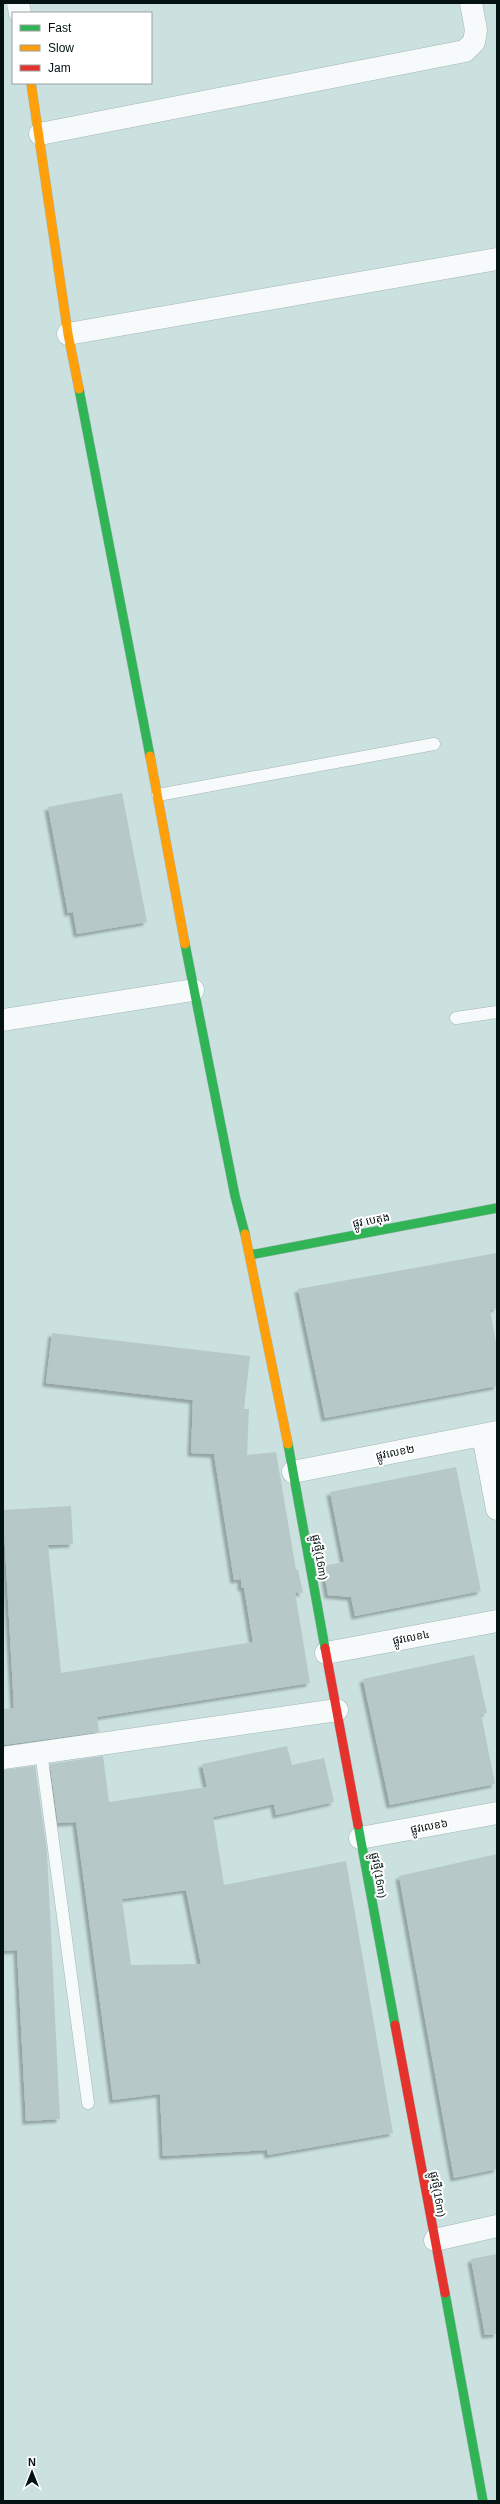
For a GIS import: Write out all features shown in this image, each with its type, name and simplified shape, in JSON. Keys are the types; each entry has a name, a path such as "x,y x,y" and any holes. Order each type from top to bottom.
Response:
{"street":[{"path":"40,134 465,51 474,42 476,30 471,3"},
{"name":"ផ្លូវថ្មី(16m)","path":"31,84 40,134 68,334 158,795 193,990 235,1196 250,1255 293,1472 483,2501"},
{"path":"68,334 497,259"},
{"path":"3,1020 193,990"},
{"name":"ផ្លូវ បេតុង","path":"250,1255 497,1208"},
{"path":"490,1434 497,1509"},
{"name":"ផ្លូវលេខ២","path":"293,1472 490,1434"},
{"name":"ផ្លូវលេខ៤","path":"326,1653 497,1621"},
{"path":"3,1758 337,1710"},
{"name":"ផ្លូវលេខ៦","path":"360,1838 497,1813"},
{"path":"435,2240 497,2226"}],"lane":[{"path":"158,795 434,744"},
{"path":"456,1018 497,1012"},
{"path":"41,1752 88,2103"}],"building":[{"path":"122,793 147,922 77,934 73,912 68,913 48,807"},
{"path":"497,1253 497,1308 490,1310 497,1348 497,1386 325,1418 298,1289"},
{"path":"52,1333 250,1356 244,1409 249,1409 247,1455 276,1452 296,1570 298,1570 303,1593 295,1592 310,1683 97,1717 99,1732 3,1745 3,1709 14,1708 3,1510 71,1506 73,1544 48,1545 61,1673 253,1642 244,1588 241,1587 241,1579 234,1580 214,1454 191,1453 193,1400 46,1383"},
{"path":"456,1467 481,1591 355,1616 351,1597 328,1595 323,1566 344,1562 330,1492"},
{"path":"474,1655 487,1713 481,1714 495,1784 390,1805 363,1679"},
{"path":"287,1746 292,1765 324,1758 334,1802 276,1815 274,1804 213,1817 224,1885 346,1861 393,2133 268,2155 267,2150 163,2156 160,2094 113,2100 76,1822 58,1823 50,1764 103,1756 109,1802 207,1787 202,1764","holes":["186,1890 201,1964 131,1965 122,1899"]},
{"path":"35,1766 47,1852 60,2119 26,2121 17,1950 3,1951 3,1770"},
{"path":"497,1854 497,2169 454,2178 399,1876"},
{"path":"497,2254 497,2334 485,2335 471,2259"}],"traffic: fast":[{"path":"79,389 150,756"},
{"path":"185,944 235,1196 245,1234"},
{"path":"250,1255 497,1208"},
{"path":"288,1444 325,1648"},
{"path":"358,1825 395,2025"},
{"path":"445,2293 483,2501"}],"traffic: slow":[{"path":"31,84 68,334 79,389"},
{"path":"150,756 185,944"},
{"path":"245,1234 288,1444"}],"traffic: jam":[{"path":"325,1648 358,1825"},
{"path":"395,2025 445,2293"}]}
